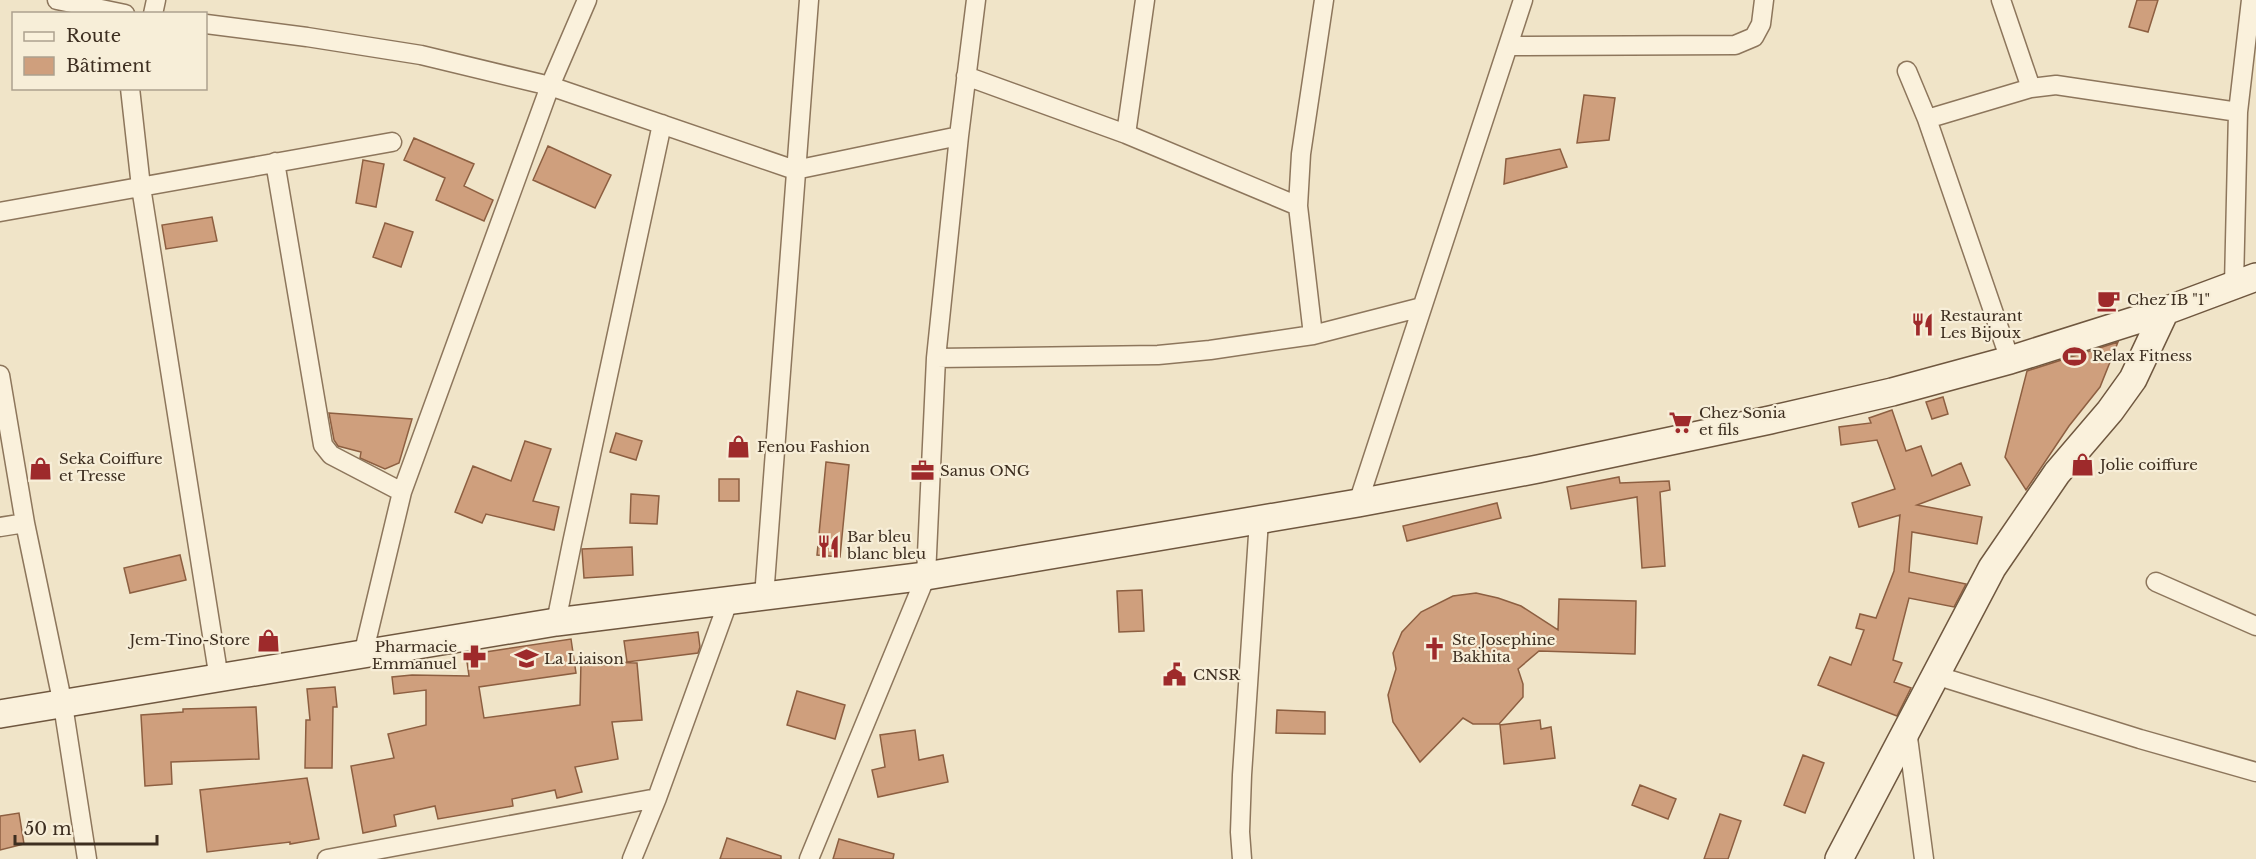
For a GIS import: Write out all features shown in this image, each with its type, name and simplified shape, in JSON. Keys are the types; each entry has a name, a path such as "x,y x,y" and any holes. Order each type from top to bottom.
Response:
{"main road":[{"path":"0,714 556,622 926,576 1358,503 1538,469 1892,392 2010,360 2165,311 2245,281"},
{"path":"1839,859 1992,568 2057,473 2110,411 2133,379 2165,311"}],"street":[{"path":"57,0 118,12"},
{"path":"363,655 402,492 550,86 587,0"},
{"path":"764,597 809,0"},
{"path":"809,859 926,576 936,358 976,0"},
{"path":"1126,134 1145,0"},
{"path":"1313,335 1298,206 1301,154 1324,0"},
{"path":"1358,503 1523,0"},
{"path":"1509,46 1735,45 1754,37 1761,24 1764,0"},
{"path":"2001,0 2031,88"},
{"path":"2245,281 2238,111 2253,2"},
{"path":"207,24 410,53 550,86 795,170 959,136"},
{"path":"1907,71 1927,119 2010,360"},
{"path":"966,76 1126,134 1298,206"},
{"path":"1927,119 2031,88 2056,85 2238,111"},
{"path":"130,90 141,187 219,679"},
{"path":"556,622 662,124"},
{"path":"0,212 392,142"},
{"path":"275,162 323,445 331,455 402,492"},
{"path":"936,358 1158,355 1210,350 1313,335 1422,307"},
{"path":"0,375 25,523 63,705 87,859"},
{"path":"1242,859 1240,832 1242,775 1259,520"},
{"path":"0,527 25,523"},
{"path":"2156,582 2256,626"},
{"path":"632,859 657,798 728,602"},
{"path":"1935,675 2140,740 2256,772"},
{"path":"1907,727 1924,859"},
{"path":"327,859 657,798"}],"building":[{"path":"2137,0 2158,0 2148,32 2129,27"},
{"path":"1584,95 1615,98 1609,140 1577,143"},
{"path":"414,138 474,164 464,186 493,200 484,221 436,200 445,178 404,160"},
{"path":"548,146 611,175 595,208 533,180"},
{"path":"1560,149 1567,167 1504,184 1506,159"},
{"path":"363,160 384,164 376,207 356,203"},
{"path":"212,217 217,241 166,249 162,225"},
{"path":"385,223 413,232 401,267 373,257"},
{"path":"2118,342 2100,387 2069,426 2026,490 2005,457 2027,371"},
{"path":"1943,397 1948,414 1932,419 1926,402"},
{"path":"1892,410 1906,451 1921,446 1932,476 1961,463 1970,485 1917,505 1982,517 1977,544 1912,532 1909,572 1966,584 1954,607 1909,598 1893,660 1902,663 1894,682 1911,688 1897,716 1818,685 1830,657 1851,665 1864,630 1856,628 1860,614 1876,618 1894,571 1900,515 1859,527 1852,503 1895,489 1877,440 1841,445 1839,427 1871,423 1869,418"},
{"path":"329,413 412,419 399,463 385,469 360,458 361,452 338,446 334,440"},
{"path":"616,433 642,441 636,460 610,452"},
{"path":"525,441 551,449 533,501 559,507 554,530 486,514 482,523 455,512 473,466 511,481"},
{"path":"826,462 849,465 840,557 817,555"},
{"path":"1619,477 1620,483 1669,481 1670,490 1660,492 1665,566 1642,568 1637,497 1571,509 1567,487"},
{"path":"719,479 739,479 739,501 719,501"},
{"path":"631,494 659,496 657,524 630,523"},
{"path":"1497,503 1501,518 1407,541 1403,526"},
{"path":"632,547 633,575 584,578 582,549"},
{"path":"180,555 186,580 130,593 124,568"},
{"path":"1142,590 1144,631 1119,632 1117,591"},
{"path":"1476,593 1521,606 1558,630 1559,599 1636,601 1635,654 1539,651 1518,669 1523,684 1523,697 1499,724 1473,724 1463,718 1420,762 1393,722 1388,695 1396,669 1393,653 1402,632 1421,612 1453,596"},
{"path":"698,632 700,647 698,653 627,662 624,641"},
{"path":"571,639 576,673 479,687 484,718 580,705 581,661 637,663 642,720 612,722 618,759 575,767 582,792 557,798 555,790 512,799 513,806 438,819 435,806 394,815 396,826 363,833 351,766 394,758 388,734 426,725 426,690 394,694 392,677 469,676 466,655"},
{"path":"335,687 337,707 333,707 332,768 305,768 306,720 310,720 307,689"},
{"path":"797,691 845,705 835,739 787,725"},
{"path":"256,707 259,759 171,762 172,784 145,786 141,715 183,712 183,709"},
{"path":"1277,710 1325,712 1325,734 1276,733"},
{"path":"1540,720 1541,729 1551,727 1555,758 1504,764 1500,725"},
{"path":"915,730 919,760 943,755 948,782 878,797 872,770 885,767 880,735"},
{"path":"1803,755 1824,763 1805,813 1784,805"},
{"path":"307,778 319,839 207,852 200,790"},
{"path":"1640,785 1676,799 1668,819 1632,805"},
{"path":"19,813 24,844 0,850 0,816"},
{"path":"1720,814 1741,821 1728,859 1704,859"},
{"path":"727,838 781,856 781,859 720,859"},
{"path":"839,839 894,854 893,859 833,859"}],"place":[{"name":"Chez IB \"1\"","path":"2109,300"},
{"name":"Restaurant Les Bijoux","path":"1922,325"},
{"name":"Relax Fitness","path":"2074,356"},
{"name":"Chez Sonia et fils","path":"1681,422"},
{"name":"Fenou Fashion","path":"739,447"},
{"name":"Jolie coiffure","path":"2082,465"},
{"name":"Seka Coiffure et Tresse","path":"41,468"},
{"name":"Sanus ONG","path":"922,471"},
{"name":"Bar bleu blanc bleu","path":"829,546"},
{"name":"Jem-Tino-Store","path":"268,640"},
{"name":"Ste Josephine Bakhita","path":"1434,649"},
{"name":"Pharmacie Emmanuel","path":"475,656"},
{"name":"La Liaison","path":"526,659"},
{"name":"CNSR","path":"1175,675"}]}
